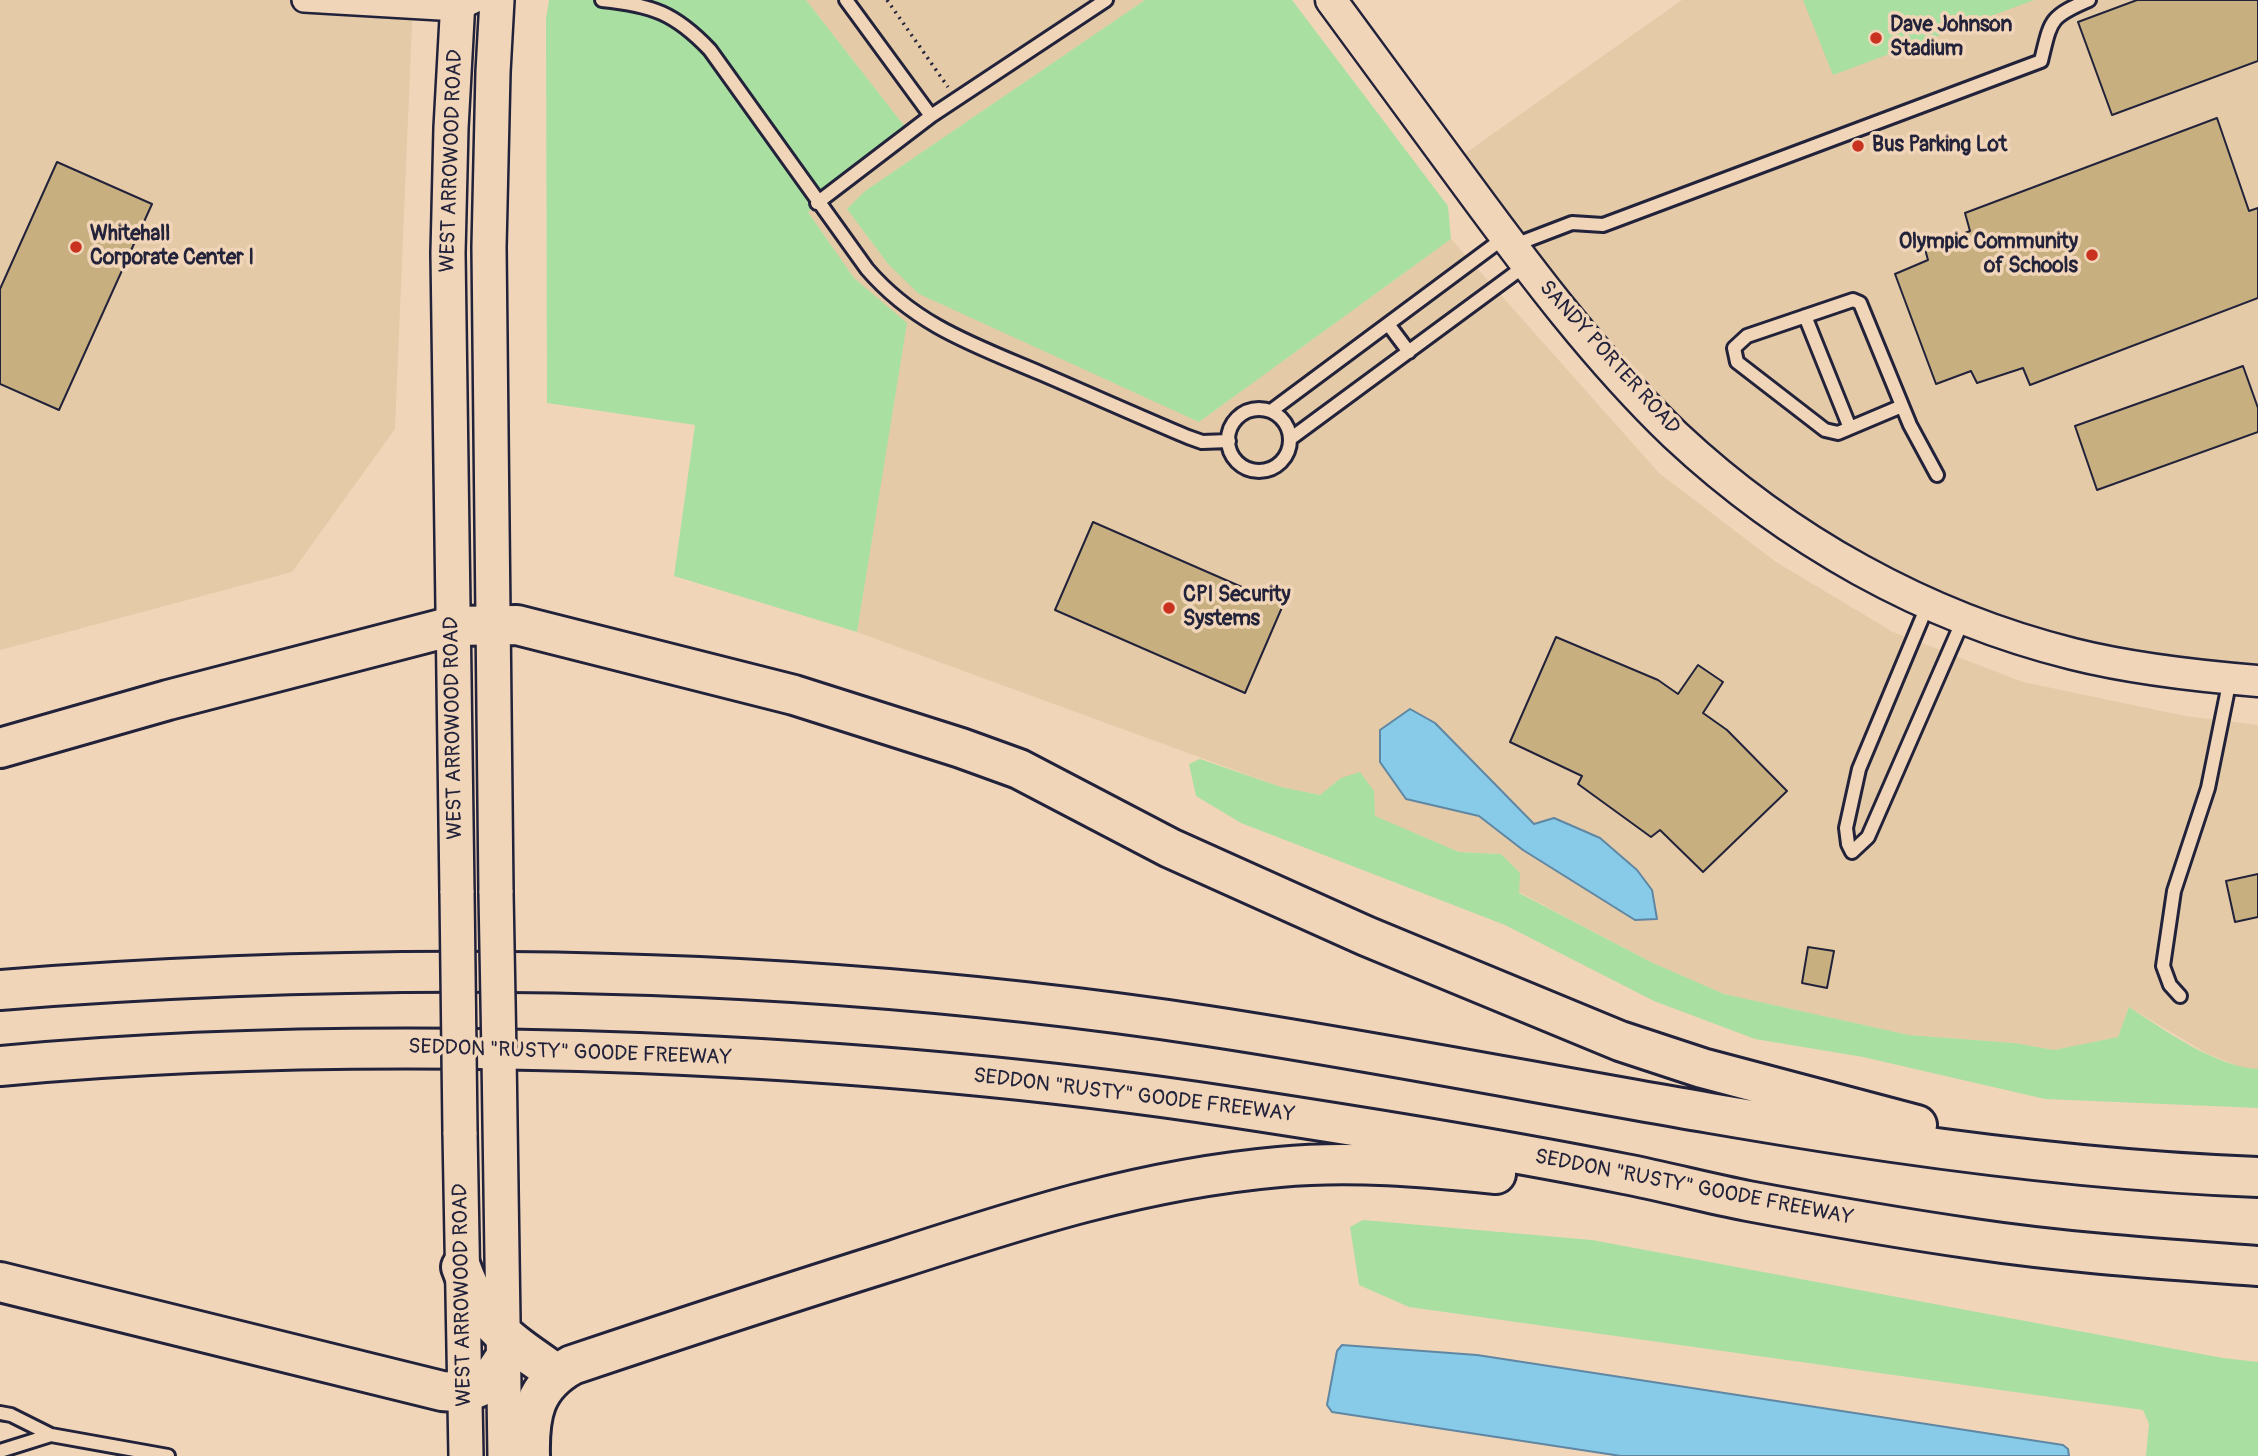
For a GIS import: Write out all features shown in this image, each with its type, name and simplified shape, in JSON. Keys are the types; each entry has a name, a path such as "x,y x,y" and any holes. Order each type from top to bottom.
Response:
{"highway":[{"path":"0,748 156,703 453,626 517,625 794,695 961,748 1019,769 1170,848 1354,930 1620,1041 1702,1068 2061,1164"},
{"path":"0,990 101,983 435,972 580,974 835,986 1073,1009 1205,1026 1923,1147 2061,1164 2176,1174 2258,1177"},
{"name":"SEDDON \"RUSTY\" GOODE FREEWAY","path":"0,1066 230,1051 387,1048 555,1050 817,1062 1073,1084 1229,1107 1623,1174 1745,1200 1977,1240 2096,1254 2258,1266"},
{"path":"530,1456 531,1417 537,1399 548,1382 572,1366 1055,1209 1138,1187 1218,1173 1312,1164 1462,1171 1745,1200"},
{"path":"461,1267 475,1301 502,1347 557,1374"},
{"path":"0,1282 413,1385 464,1393 489,1381 502,1347"}],"main road":[{"name":"WEST ARROWOOD ROAD","path":"497,0 489,247 505,1456"},
{"name":"WEST ARROWOOD ROAD","path":"464,3 451,128 449,253 461,1267 466,1456"}],"street":[{"path":"304,0 464,3"},
{"name":"SANDY PORTER ROAD","path":"1331,0 1514,249 1620,379 1675,435 1771,514 1840,559 1906,595 2017,639 2075,655 2136,667 2244,680"}],"lane":[{"path":"602,0 649,3 681,23 710,50 817,203 879,284 902,305 962,340 1188,437 1202,442 1229,441"},
{"path":"846,0 931,116"},
{"path":"817,203 931,116 1106,0"},
{"path":"1271,411 1388,324 1514,249 1572,223 1603,225 2041,61 2049,28 2061,12 2089,0"},
{"path":"1290,439 1283,420 1271,411 1256,409 1238,417 1232,425 1229,441 1232,455 1239,463 1257,471 1267,470 1284,458 1290,439 1409,352 1514,249"},
{"path":"1902,406 1838,433 1825,430 1737,362 1734,348 1747,336 1853,300 1860,303 1902,406 1937,475"},
{"path":"1805,316 1850,428"},
{"path":"1388,324 1409,352"},
{"path":"1928,604 1859,769 1846,828 1852,852 1868,837 1964,620"},
{"path":"2180,996 2170,985 2163,966 2174,891 2244,680"},
{"path":"0,1413 10,1415 51,1435 168,1456"},
{"path":"0,1451 51,1435"}],"path":[{"path":"887,0 948,88"}],"shaded area":[{"path":"0,0 413,0 395,429 292,572 0,650"},
{"path":"806,0 1145,0 865,191 848,210 888,264 1199,422 1451,239 1659,473 1776,562 1893,632 2023,682 2185,716 2258,725 2258,1069 2243,1068 2206,1053 2129,1007 2118,1037 2054,1050 2014,1043 1909,1035 1724,994 1653,963 1519,892 1501,854 1459,852 1374,816 1374,791 1341,778 1321,795 1281,787 857,632 906,323 854,278 808,212 906,128"},
{"path":"1682,0 2258,0 2258,672 2039,638 1854,558 1726,466 1626,372 1460,157"}],"green space":[{"path":"549,0 806,0 906,128 808,212 854,278 907,323 857,632 674,576 695,425 547,403 546,19"},
{"path":"1145,0 1292,0 1448,206 1451,239 1199,422 919,294 888,264 847,209 865,191"},
{"name":"Dave Johnson Stadium","path":"1803,0 2034,0 1833,75"},
{"path":"1200,759 1281,787 1320,795 1341,778 1360,772 1374,791 1375,816 1459,852 1501,854 1520,873 1519,893 1653,963 1724,994 1909,1035 2014,1043 2054,1050 2118,1037 2129,1007 2208,1055 2242,1067 2258,1069 2258,1108 2045,1099 1863,1057 1755,1039 1654,1001 1505,925 1241,823 1196,796 1189,764"},
{"path":"1363,1220 1592,1240 2223,1358 2258,1362 2258,1456 2146,1456 2149,1424 2143,1410 1409,1307 1359,1285 1350,1227"}],"water":[{"path":"1410,709 1435,723 1534,824 1554,818 1600,838 1637,870 1652,890 1657,919 1635,920 1523,850 1479,816 1406,799 1380,762 1380,730"},
{"path":"1342,1345 1477,1355 2063,1445 2068,1449 2069,1456 1621,1456 1332,1412 1327,1405 1337,1351"}],"building":[{"path":"2137,0 2258,0 2258,61 2112,115 2078,22"},
{"name":"Olympic Community of Schools","path":"2217,118 2249,211 2258,208 2258,298 2030,385 2023,368 1977,383 1971,371 1936,384 1895,274 1928,260 1925,249 1970,231 1965,213"},
{"name":"Whitehall Corporate Center I","path":"57,162 152,204 59,410 0,384 0,289"},
{"path":"2243,366 2258,408 2258,432 2097,490 2075,426"},
{"name":"CPI Security Systems","path":"1093,522 1283,605 1245,693 1055,610"},
{"path":"1556,637 1658,680 1678,694 1698,665 1723,682 1703,713 1727,730 1787,791 1703,872 1660,830 1651,837 1578,784 1582,776 1510,742"},
{"path":"2258,874 2258,917 2235,922 2226,881"},
{"path":"1808,947 1834,951 1827,988 1802,983"}],"place":[{"name":"Dave Johnson Stadium","path":"1876,38"},
{"name":"Bus Parking Lot","path":"1858,146"},
{"name":"Whitehall Corporate Center I","path":"76,247"},
{"name":"Olympic Community of Schools","path":"2092,255"},
{"name":"CPI Security Systems","path":"1169,608"}]}
